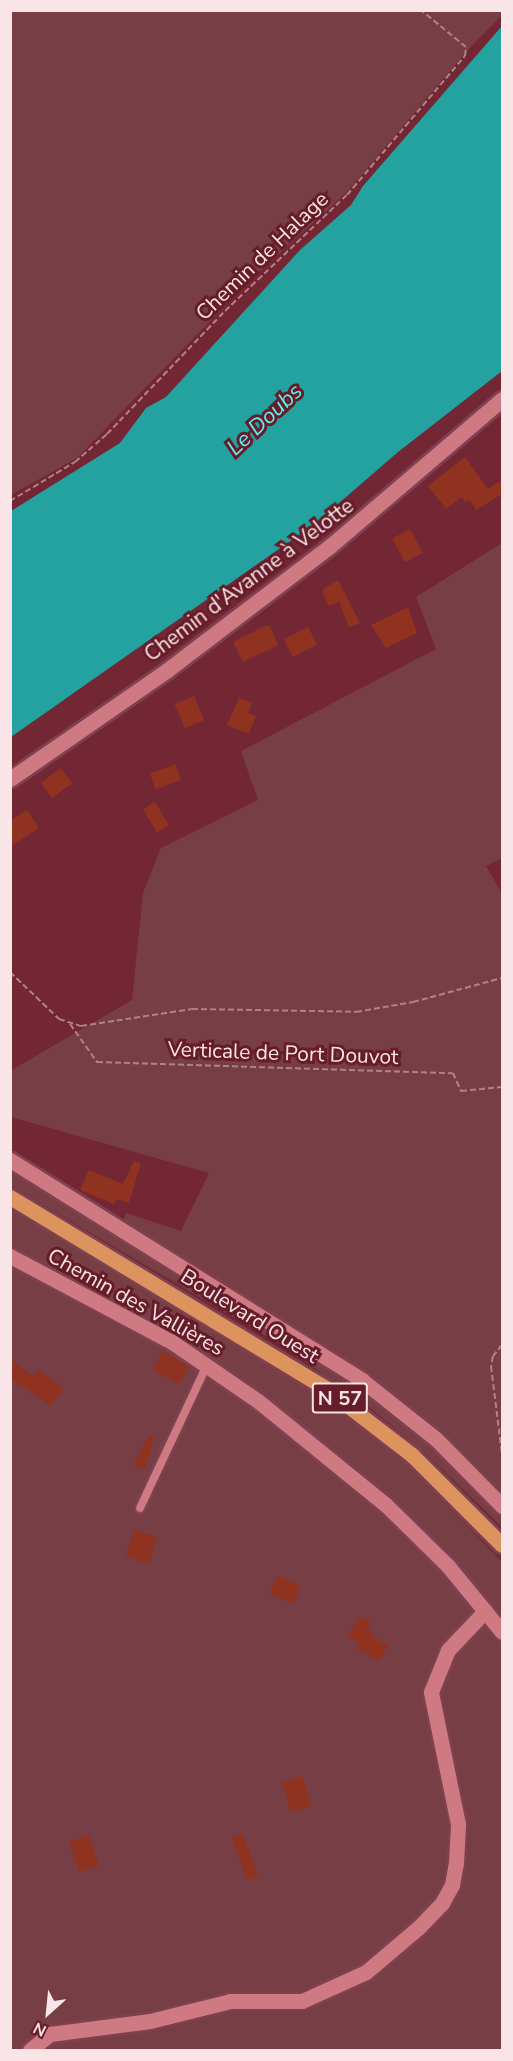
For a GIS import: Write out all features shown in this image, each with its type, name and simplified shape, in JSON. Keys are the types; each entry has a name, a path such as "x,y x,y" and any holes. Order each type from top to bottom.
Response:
{"main road":[{"name":"Boulevard Ouest","path":"10,1197 254,1341 349,1405 435,1476 502,1545"}],"street":[{"name":"Chemin d'Avanne à Velotte","path":"10,779 166,671 329,547 502,399"},
{"path":"10,1160 363,1381 436,1439 502,1506"},
{"name":"Chemin des Vallières","path":"10,1256 207,1364 386,1504 448,1566 502,1632"},
{"path":"30,2050 50,2034 150,2021 230,2001 302,2001 366,1972 419,1927 442,1903 452,1885 456,1863 458,1824 431,1692 448,1650 485,1611"}],"lane":[{"path":"140,1508 207,1364"}],"path":[{"name":"Chemin de Halage","path":"10,501 75,462 107,434 225,311 347,195 465,56 466,47 421,10"},
{"path":"10,972 49,1011 70,1024 88,1025 192,1010 356,1012 413,1002 502,978"},
{"name":"Verticale de Port Douvot","path":"70,1024 97,1062 453,1072 461,1091 502,1087"},
{"path":"502,1345 493,1356 491,1366 502,1454"}],"shaded area":[{"path":"11,10 502,10 502,15 467,51 347,192 251,279 77,458 11,495"},
{"path":"502,543 502,858 486,866 502,894 502,1499 438,1432 123,1223 126,1213 181,1231 209,1173 11,1117 10,1071 132,1000 143,893 161,848 258,800 241,751 436,649 416,597"},
{"path":"10,1167 368,1391 453,1460 502,1516 502,1527 422,1450 359,1399 279,1344 11,1186"},
{"path":"10,1209 270,1363 342,1412 410,1466 502,1562 502,1621 422,1530 328,1447 210,1357 11,1248"},
{"path":"10,1265 208,1373 366,1495 429,1555 502,1640 502,2050 11,2050"}],"water":[{"name":"Le Doubs","path":"502,26 502,371 398,452 316,523 11,737 11,511 120,443 146,408 166,397 300,250 351,205 363,186"}],"building":[{"path":"465,457 488,489 502,480 502,494 476,510 470,500 465,502 462,497 446,509 428,486"},
{"path":"410,529 423,553 405,562 392,538"},
{"path":"338,580 360,623 349,627 339,602 329,606 323,589"},
{"path":"408,607 417,633 386,648 371,625"},
{"path":"265,626 270,626 278,645 243,662 233,642"},
{"path":"308,627 317,645 293,657 284,639"},
{"path":"194,696 204,720 185,728 175,704"},
{"path":"239,698 252,703 248,713 256,716 249,734 227,725"},
{"path":"175,764 181,780 156,790 150,774"},
{"path":"61,768 72,783 52,798 41,783"},
{"path":"155,802 169,825 157,832 143,809"},
{"path":"27,810 39,828 10,847 10,821"},
{"path":"134,1161 141,1163 129,1203 117,1199 114,1204 80,1190 89,1170 123,1184"},
{"path":"163,1351 189,1366 178,1384 152,1369"},
{"path":"10,1359 33,1376 37,1370 64,1388 51,1406 10,1378"},
{"path":"149,1435 154,1437 145,1469 133,1466"},
{"path":"134,1530 157,1537 149,1564 126,1557"},
{"path":"277,1576 301,1586 294,1604 270,1593"},
{"path":"359,1616 371,1622 367,1629 374,1632 372,1637 388,1645 380,1661 356,1649 359,1643 348,1637"},
{"path":"302,1776 311,1806 291,1812 282,1782"},
{"path":"243,1833 258,1876 247,1880 232,1837"},
{"path":"89,1835 99,1865 79,1872 69,1841"}]}
